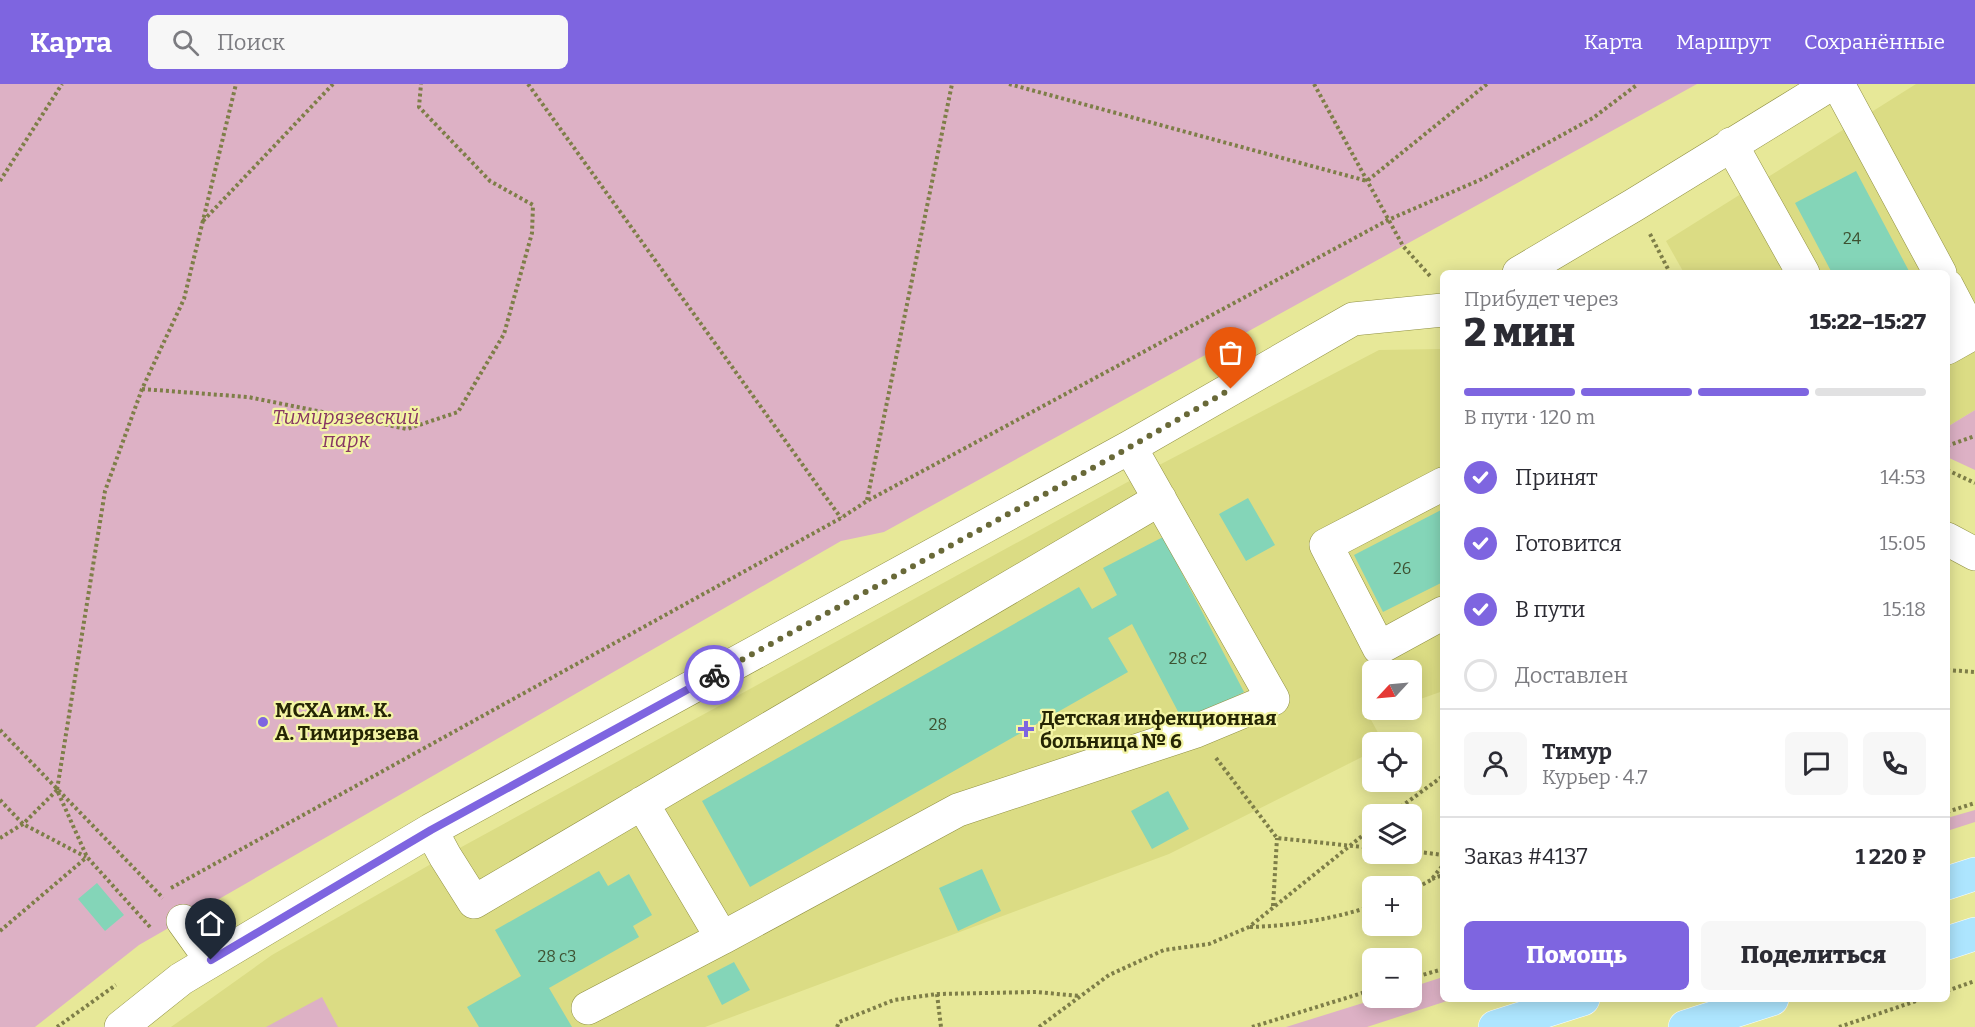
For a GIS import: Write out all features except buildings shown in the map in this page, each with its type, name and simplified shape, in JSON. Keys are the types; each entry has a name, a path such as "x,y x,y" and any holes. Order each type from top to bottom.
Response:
{"main road":[{"path":"1950,882 1975,874"},
{"path":"1950,942 1975,934"},
{"path":"1495,1027 1574,1002"},
{"path":"1685,1027 1763,1002"}],"street":[{"path":"1524,270 1831,84"},
{"path":"1839,84 1938,270"},
{"path":"1731,144 1801,270"},
{"path":"1950,292 1972,334 1950,346"},
{"path":"121,1027 181,979 431,830 1130,447 1353,319 1440,297"},
{"path":"588,1008 958,810 1196,731 1273,699 1130,447"},
{"path":"1440,486 1326,545 1379,648 1440,615"},
{"path":"431,830 474,902 1160,499"},
{"path":"1950,542 1975,554"},
{"path":"642,803 722,938"},
{"path":"170,928 211,960"}],"path":[{"path":"0,181 62,84"},
{"path":"87,857 57,790 105,491 142,389 184,299 236,84"},
{"path":"203,222 333,84"},
{"path":"142,389 248,397 407,429 458,412 504,334 532,233 533,205 490,182 419,107 421,84"},
{"path":"528,84 841,518"},
{"path":"867,501 952,84"},
{"path":"1009,84 1367,181"},
{"path":"1314,84 1403,246 1440,297"},
{"path":"1367,181 1487,84"},
{"path":"160,895 841,518 867,501 1388,220 1482,179 1593,118 1638,84"},
{"path":"1634,205 1668,270"},
{"path":"1950,445 1975,436"},
{"path":"1950,471 1975,483"},
{"path":"1950,670 1975,672"},
{"path":"0,730 160,895 170,928"},
{"path":"1196,731 1277,838 1273,907"},
{"path":"1404,804 1440,778"},
{"path":"0,838 23,824 57,790"},
{"path":"0,800 23,824 87,857 170,928"},
{"path":"1950,811 1975,803"},
{"path":"1039,1027 1109,975 1164,950 1209,944 1249,927 1362,836"},
{"path":"1277,838 1362,847"},
{"path":"1422,852 1440,855"},
{"path":"0,931 87,857"},
{"path":"1431,880 1440,869"},
{"path":"1422,885 1440,876"},
{"path":"1249,927 1284,926 1362,910"},
{"path":"1422,975 1440,970"},
{"path":"1950,990 1975,981"},
{"path":"837,1027 839,1022 894,1000 937,993 1036,992 1081,996"},
{"path":"937,993 941,1027"},
{"path":"1252,1027 1362,993"},
{"path":"1839,1027 1913,1002"}],"shaded area":[{"path":"1916,84 1975,84 1975,410 1950,425 1950,270 1682,270 1666,241"},
{"name":"Детская инфекционная больница № 6","path":"1440,349 1440,692 1422,698 1422,660 1362,660 1362,720 1371,720 1378,732 1362,732 1362,757 1169,854 705,1027 171,1027 272,955 445,856 1144,473 1379,350"}],"green space":[{"name":"Тимирязевский парк","path":"0,84 1697,84 884,532 841,541 139,945 35,1027 0,1027"},
{"path":"1975,410 1975,470 1950,458 1950,425"},
{"path":"1975,810 1975,822 1950,830 1950,817"},
{"path":"1440,978 1440,1002 1444,1002 1367,1027 1286,1027 1362,1003 1362,1008 1422,1008 1422,984"},
{"path":"322,997 338,1027 266,1027"}],"way so far":[{"path":"714,675 1109,459 1231,389"}],"place":[{"name":"МСХА им. К. А. Тимирязева","path":"263,722"},
{"name":"Детская инфекционная больница № 6","path":"1026,729"}],"route":[{"path":"211,960 431,830 714,675"}]}
